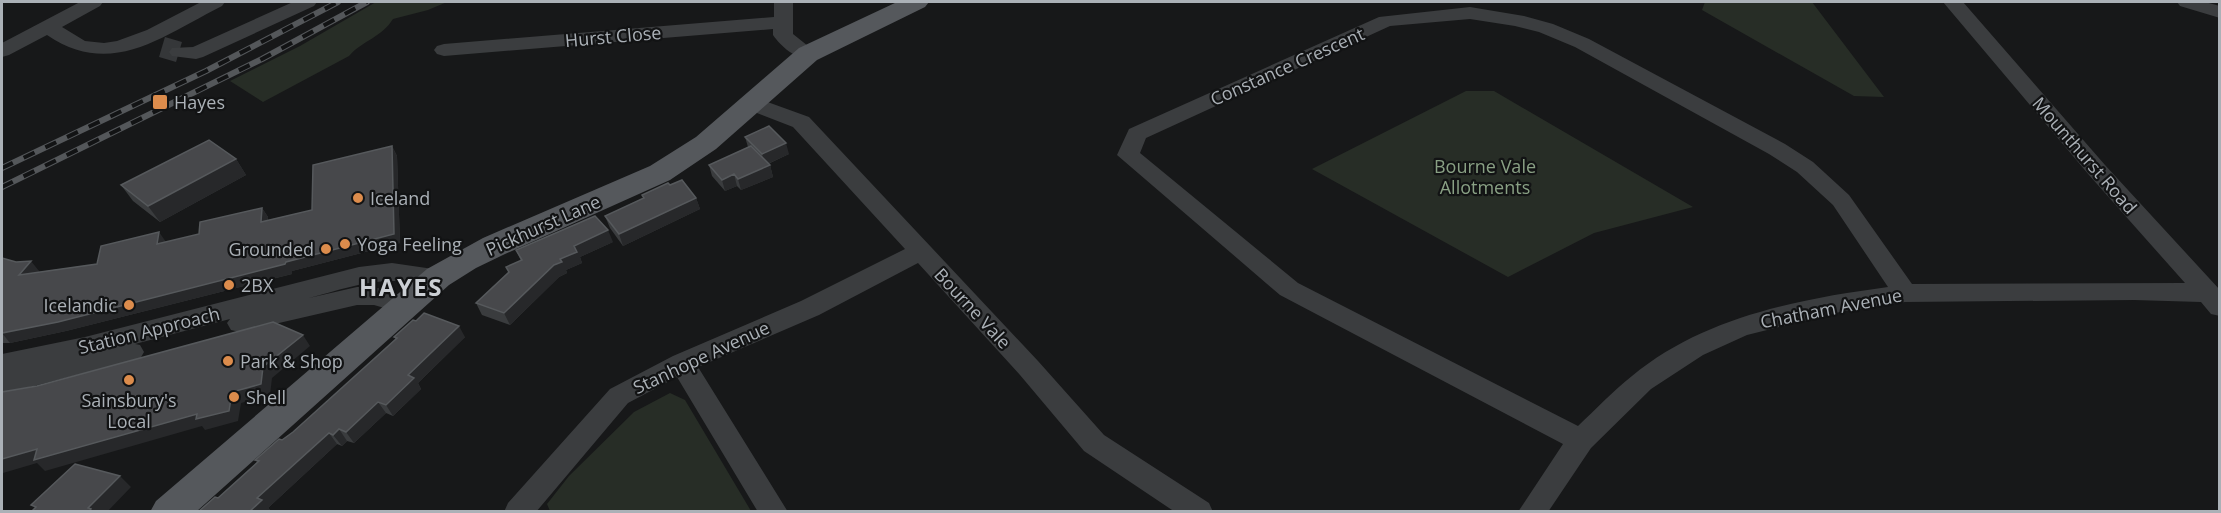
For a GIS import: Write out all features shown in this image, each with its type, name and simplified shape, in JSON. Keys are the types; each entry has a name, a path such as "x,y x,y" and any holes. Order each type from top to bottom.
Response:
{"main road":[{"name":"Pickhurst Lane","path":"169,512 258,437 438,277 494,246 660,173 706,143 808,54 916,2"}],"street":[{"path":"2,51 93,2"},
{"path":"127,45 215,2"},
{"path":"47,26 89,49 127,45 179,54 307,2"},
{"path":"784,2 783,35 793,45 808,54"},
{"name":"Mounthurst Road","path":"1953,2 2213,300"},
{"path":"2187,2 2220,12"},
{"name":"Constance Crescent","path":"1581,440 1289,289 1128,155 1137,134 1386,21 1470,13 1517,20 1546,28 1582,43 1777,149 1805,167 1841,200 1905,293"},
{"name":"Hurst Close","path":"444,50 782,22"},
{"name":"Bourne Vale","path":"751,103 801,122 1029,368 1094,443 1199,512"},
{"name":"Stanhope Avenue","path":"518,512 619,396 682,363 810,308 921,252"},
{"name":"Station Approach","path":"2,364 85,347 359,276 392,272 438,277"},
{"name":"Chatham Avenue","path":"1532,512 1581,440 1642,382 1694,348 1738,328 1770,318 1844,302 1905,293 2134,291 2213,300"},
{"name":"Station Approach","path":"2,384 332,300 366,295 405,304"},
{"path":"682,363 774,512"}],"green space":[{"path":"376,2 447,2 428,10 393,19 383,31 349,56 263,102 230,81 300,46"},
{"path":"1705,2 1812,2 1884,97 1854,96 1702,10"},
{"name":"Bourne Vale Allotments","path":"1466,91 1494,91 1693,207 1594,233 1508,277 1312,169"},
{"path":"670,393 685,400 751,511 550,511 547,504 569,476 634,412"}],"building":[{"path":"769,126 786,143 762,154 745,137"},
{"path":"209,140 236,159 148,206 121,185"},
{"path":"392,146 394,234 58,322 2,333 2,258 16,262 31,261 19,275 97,264 101,246 159,232 157,244 199,234 200,222 262,208 261,222 312,210 313,165"},
{"path":"751,146 770,165 738,179 734,174 722,180 709,165"},
{"path":"682,180 696,198 619,234 605,216 644,198 642,195 668,183 670,185"},
{"path":"595,216 608,230 574,246 577,252 560,259 562,262 554,265 504,313 476,303 509,272 506,267 522,260 516,250"},
{"path":"424,313 459,326 408,375 414,378 386,405 378,402 346,432 339,429 333,435 329,433 257,498 262,500 249,512 198,512 215,497 218,498 259,461 255,460 279,439 282,440 293,432 397,338 394,337"},
{"path":"273,322 303,335 263,367 261,384 232,392 229,411 196,419 197,414 34,460 37,449 2,459 2,392 37,386"},
{"path":"75,464 120,476 88,508 91,509 89,512 31,512 36,507 31,505"}],"tunnel":[{"path":"162,47 179,52"}],"railway":[{"path":"2,168 206,71 338,2"},
{"path":"2,187 262,59 367,2"}],"place":[{"name":"Hayes","path":"160,102"},
{"name":"Iceland","path":"358,198"},
{"name":"Yoga Feeling","path":"345,244"},
{"name":"Grounded","path":"326,249"},
{"name":"2BX","path":"229,285"},
{"name":"Icelandic","path":"129,305"},
{"name":"Park & Shop","path":"228,361"},
{"name":"Sainsbury's Local","path":"129,380"},
{"name":"Shell","path":"234,397"}],"district":[{"name":"HAYES","path":"401,286"}]}
